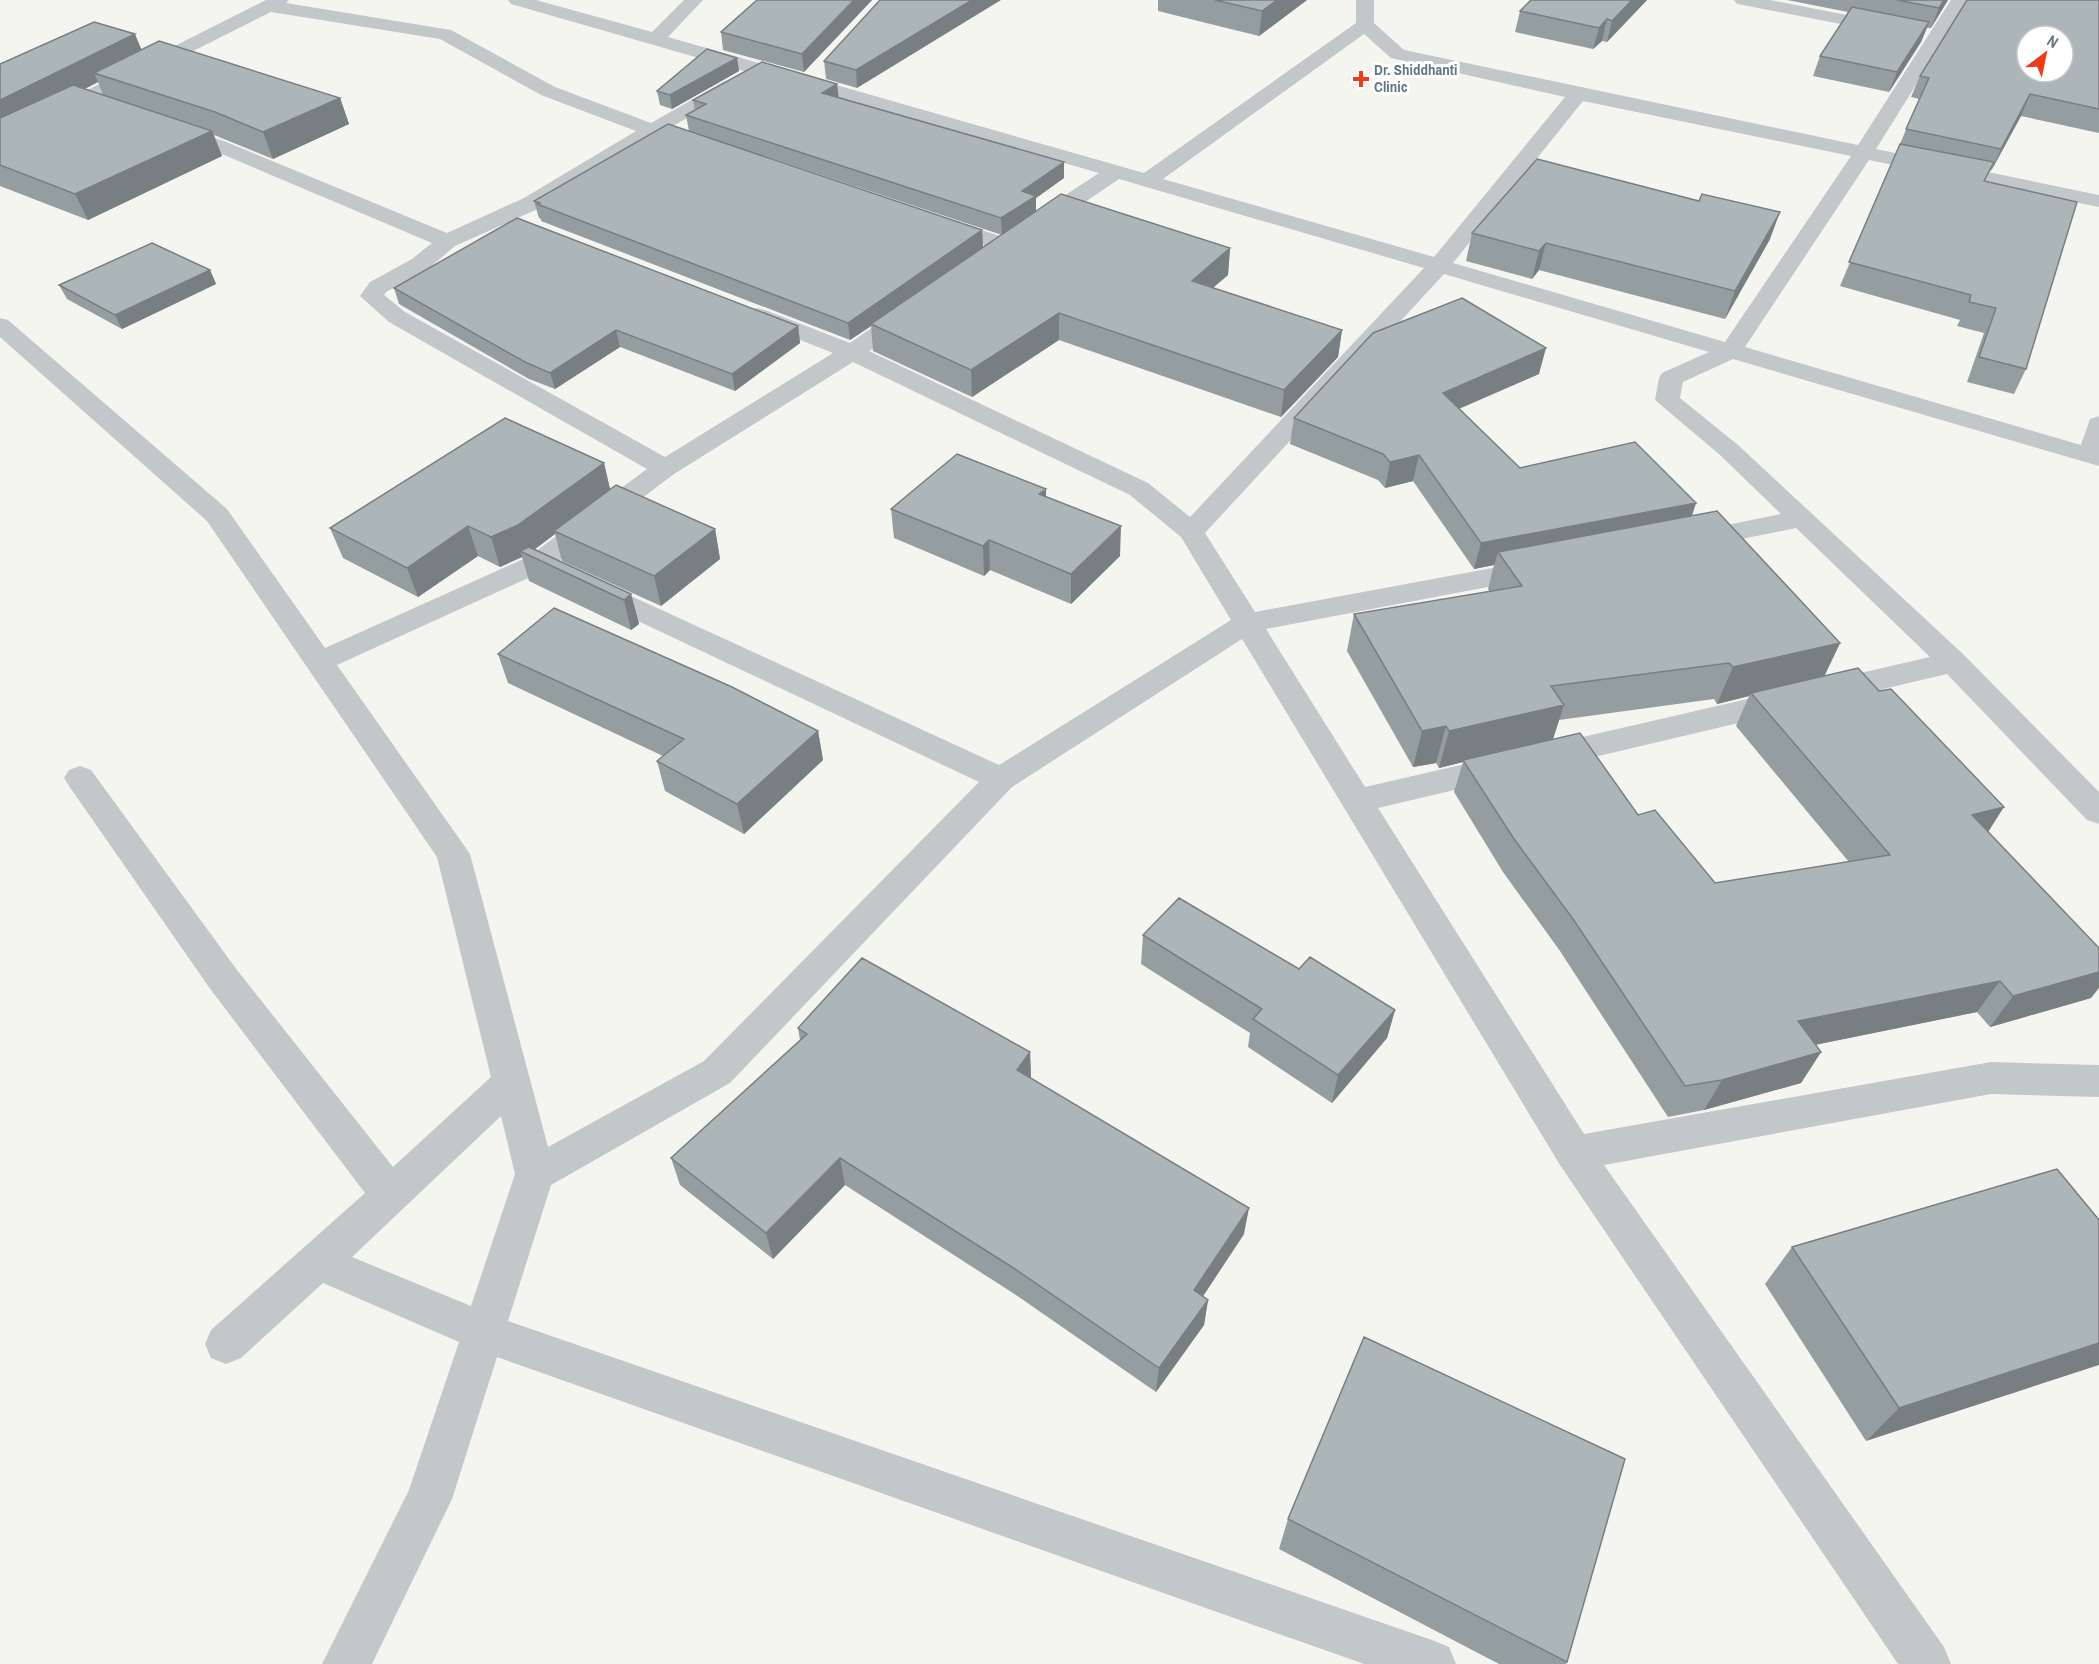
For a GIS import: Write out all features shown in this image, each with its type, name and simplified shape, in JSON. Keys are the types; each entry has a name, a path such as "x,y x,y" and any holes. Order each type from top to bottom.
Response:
{"street":[{"path":"517,0 809,82 2095,457 2099,424"},
{"path":"656,39 694,0"},
{"path":"1365,0 1365,25 1398,54 1578,94 2099,201"},
{"path":"1743,0 1917,34"},
{"path":"1960,0 1917,34 1864,152 1731,351 1671,378 1667,400 1729,450 1953,662 2099,812"},
{"path":"0,142 274,3 445,34 548,91 652,130 687,138"},
{"path":"1146,180 1365,25"},
{"path":"809,82 824,66"},
{"path":"665,468 397,317 372,296 378,287 420,264 447,241 532,203 652,130 761,69"},
{"path":"1191,532 1439,266 1578,94"},
{"path":"83,100 105,108"},
{"path":"161,126 217,145 447,241"},
{"path":"925,218 995,252 1115,172"},
{"path":"502,216 535,229"},
{"path":"320,662 538,563 665,468 852,352 928,298"},
{"path":"732,305 852,352 1139,489 1191,532 1574,1154 1927,1664"},
{"path":"7,338 217,515 453,854 535,1174 429,1499 346,1664"},
{"path":"1671,544 1800,519"},
{"path":"538,563 1001,779"},
{"path":"535,1174 717,1072 1001,779 1247,623 1565,563"},
{"path":"1358,801 1953,662"},
{"path":"80,778 224,981 391,1195"},
{"path":"1574,1154 1991,1078 2099,1081"},
{"path":"226,1344 391,1195 511,1082"},
{"path":"316,1261 483,1332 1431,1664"}],"building":[{"path":"757,0 854,0 802,54 721,32"},
{"path":"880,0 972,0 856,70 824,61"},
{"path":"1215,0 1277,0 1262,11"},
{"path":"1531,0 1632,0 1612,21 1607,19 1599,28 1520,11"},
{"path":"1897,0 1944,0 1939,8"},
{"path":"1967,0 2099,0 2099,109 2030,94 2001,149 1906,129 1929,78 1920,76"},
{"path":"1852,7 1929,22 1897,72 1820,56"},
{"path":"94,22 135,34 0,100 0,64"},
{"path":"159,41 340,98 263,132 215,112 94,73"},
{"path":"707,49 737,58 670,95 657,91"},
{"path":"762,62 837,84 822,93 1064,162 1022,191 1036,196 1001,218 686,115 706,104 693,100"},
{"path":"73,85 212,131 75,194 0,165 0,118"},
{"path":"668,124 982,230 848,323 534,201"},
{"path":"1900,144 1994,162 1984,181 2077,202 2026,369 1979,357 1996,308 1969,302 1971,295 1849,262"},
{"path":"1537,159 1699,201 1702,194 1780,212 1735,291 1546,243 1539,251 1472,233"},
{"path":"1061,194 1230,248 1192,281 1342,330 1284,390 1059,313 971,370 871,324"},
{"path":"517,218 798,326 732,374 616,330 550,373 525,362 394,288"},
{"path":"152,243 210,270 115,315 59,285"},
{"path":"1462,298 1546,348 1443,393 1520,468 1635,442 1696,503 1481,543 1419,455 1390,462 1383,454 1294,418 1373,333"},
{"path":"505,418 604,463 518,525 491,537 468,526 407,568 330,528"},
{"path":"957,454 1046,489 1039,494 1121,526 1071,574 989,540 983,546 891,509"},
{"path":"616,485 715,529 654,576 554,531"},
{"path":"1717,511 1840,643 1733,667 1729,663 1551,686 1564,705 1449,731 1446,726 1422,731 1354,614 1522,586 1498,552"},
{"path":"529,547 631,594 624,600 520,551"},
{"path":"554,608 732,687 818,731 737,804 657,761 684,739 498,654"},
{"path":"1858,668 1879,691 1891,689 2004,807 1972,815 2099,948 2099,972 2013,996 2000,981 1798,1021 1821,1052 1722,1080 1685,1086 1573,919 1514,839 1463,760 1580,733 1638,815 1655,810 1715,883 1890,855 1751,693"},
{"path":"1179,898 1299,969 1310,957 1395,1010 1338,1075 1253,1019 1262,1009 1143,935"},
{"path":"862,958 1030,1052 1017,1070 1249,1208 1194,1290 1208,1300 1159,1368 1015,1269 840,1158 766,1233 671,1158 807,1034 798,1028"},
{"path":"2057,1169 2099,1220 2099,1343 1899,1408 1792,1247"},
{"path":"1364,1337 1625,1459 1567,1662 1288,1519"}],"place":[{"name":"Dr. Shiddhanti Clinic","path":"1361,79"}]}
